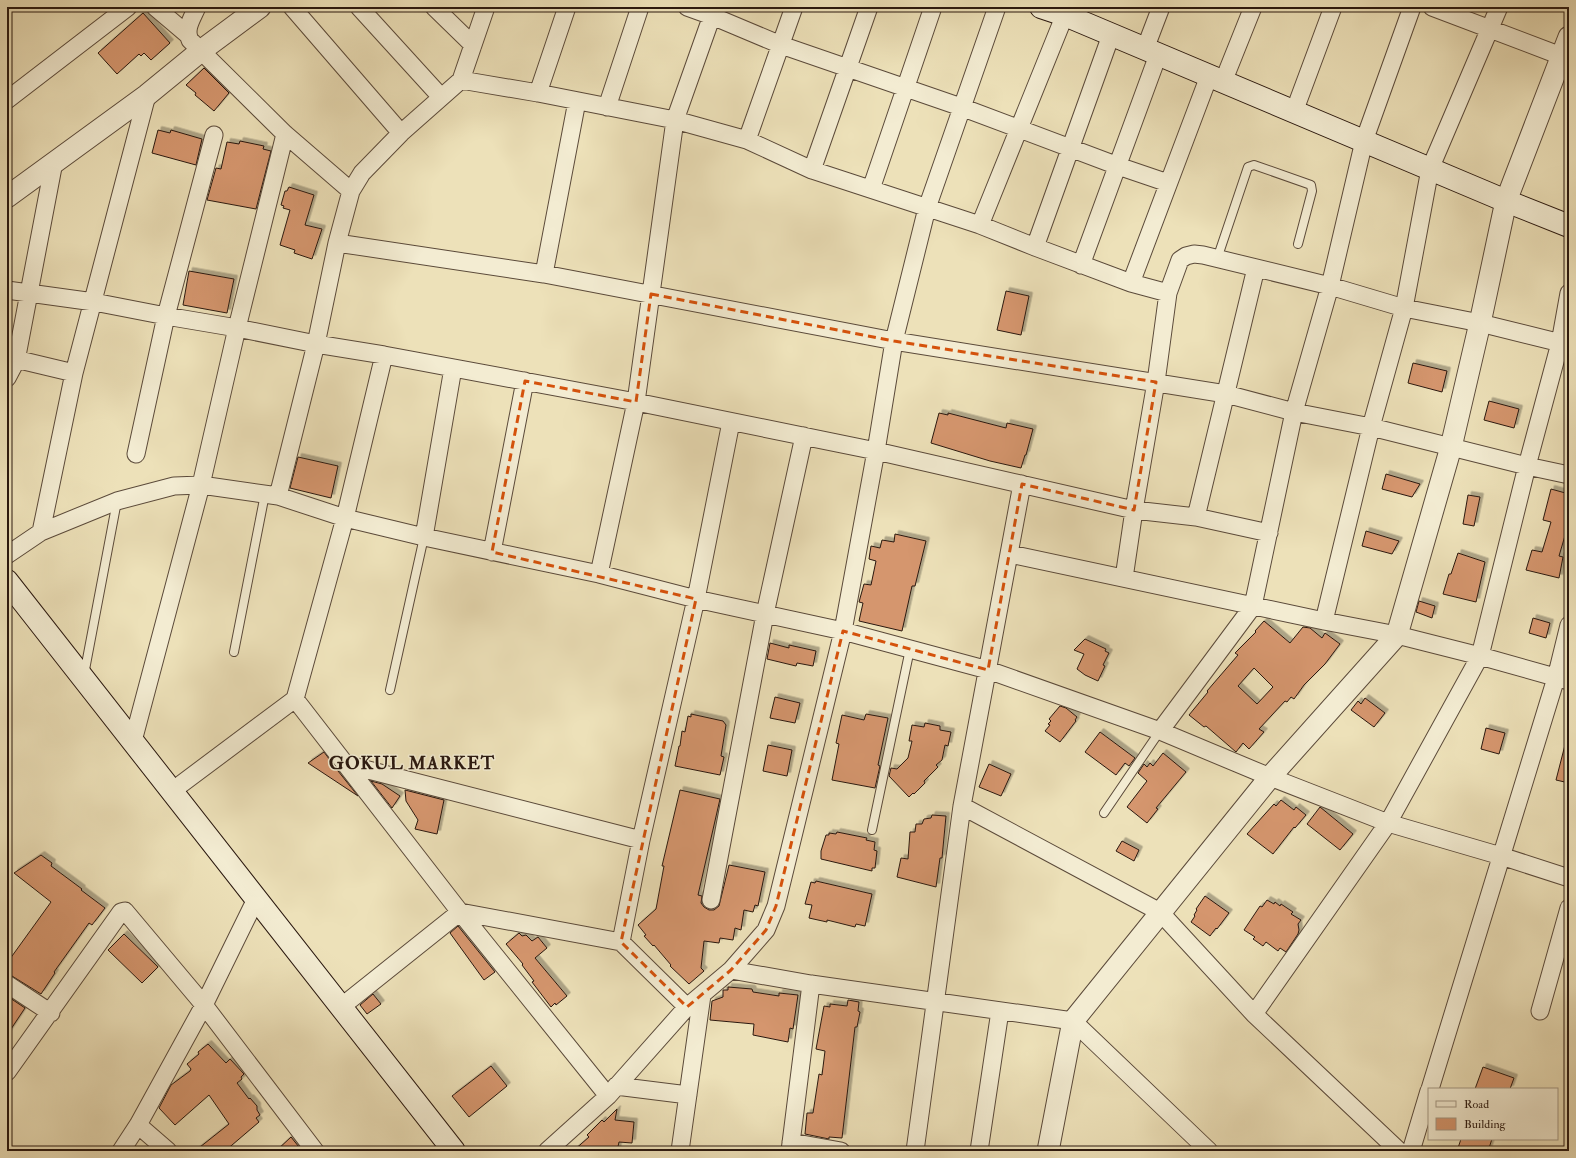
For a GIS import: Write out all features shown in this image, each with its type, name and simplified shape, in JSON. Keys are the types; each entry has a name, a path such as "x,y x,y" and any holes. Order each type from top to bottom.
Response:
{"main road":[{"path":"1041,7 1066,11 1111,35 1569,226"},
{"path":"7,581 454,1151"}],"street":[{"path":"7,100 128,7"},
{"path":"155,7 195,43 285,134 351,191"},
{"path":"195,43 188,28 197,7"},
{"path":"7,197 147,95 195,43 260,7"},
{"path":"292,7 401,133"},
{"path":"358,7 441,98"},
{"path":"434,7 473,45"},
{"path":"272,495 316,344 337,243 351,191 362,173 401,133 462,80 486,7"},
{"path":"538,93 568,7"},
{"path":"607,107 640,7"},
{"path":"687,7 713,11 781,46 961,107 1118,166 1168,183"},
{"path":"748,140 794,7"},
{"path":"812,170 869,7"},
{"path":"871,189 933,7"},
{"path":"547,1151 612,1091 687,1007 732,970 766,930 776,906 843,631 876,451 894,341 927,208 997,7"},
{"path":"1081,265 1118,166 1152,52 1161,7"},
{"path":"1131,283 1168,183 1216,79 1253,7"},
{"path":"1294,112 1333,7"},
{"path":"1160,731 1253,606 1270,533 1294,412 1330,286 1364,141 1412,7"},
{"path":"1048,1151 1073,1021 1270,777 1397,635 1451,447 1480,323 1506,201 1566,50 1490,29 1432,7"},
{"path":"1324,621 1371,427 1404,308 1430,169 1499,7"},
{"path":"599,574 636,402 675,120 713,11"},
{"path":"980,225 1066,11"},
{"path":"1035,247 1111,35"},
{"path":"462,80 538,93 675,120 748,140 812,170 980,225 1081,265 1131,283 1168,293"},
{"path":"41,532 74,373 94,302 147,95"},
{"path":"544,274 577,101"},
{"path":"133,741 201,485 237,328 285,134"},
{"path":"136,454 166,316 214,135"},
{"path":"7,378 29,292 54,162"},
{"path":"337,243 544,274 894,341 1226,394 1294,412 1371,427 1569,475"},
{"path":"1124,578 1156,382 1168,293 1180,260 1186,256 1194,254 1256,268 1330,286 1404,308 1480,323 1565,344"},
{"path":"1196,517 1256,268"},
{"path":"7,290 94,302 636,402 876,451 1134,510 1196,517 1270,533"},
{"path":"1254,1014 1388,823 1480,656 1527,466 1565,344 1569,293"},
{"path":"172,791 295,700 345,518 384,355"},
{"path":"11,359 74,373"},
{"path":"424,537 453,368"},
{"path":"492,552 525,381"},
{"path":"621,942 641,840 696,599 731,422"},
{"path":"711,900 765,614 804,436"},
{"path":"915,1151 962,806 1022,484"},
{"path":"7,555 41,532 118,501 174,486 201,485 272,495 345,518 492,552 599,574 696,599 843,631 988,670 1160,731 1270,777 1388,823 1501,856 1569,878"},
{"path":"1010,554 1324,621 1397,635 1480,656 1562,680"},
{"path":"1430,1088 1501,856 1562,680 1569,625"},
{"path":"295,700 460,912 612,1091 688,1095"},
{"path":"345,764 641,840"},
{"path":"962,806 1160,912 1254,1014 1399,1151"},
{"path":"121,1151 138,1125 204,1005 256,899"},
{"path":"1540,1011 1569,908"},
{"path":"7,1072 122,912 125,911 204,1005 315,1151"},
{"path":"341,1007 460,912 621,942 687,1007"},
{"path":"732,970 811,984 936,1003 1073,1021 1209,1151"},
{"path":"7,984 50,1013"},
{"path":"811,984 790,1147 841,1151"},
{"path":"680,1151 702,995"},
{"path":"979,1151 1000,1011"},
{"path":"1410,1151 1428,1093"},
{"path":"138,1125 168,1151"}],"lane":[{"path":"1217,259 1248,167 1251,165 1311,185 1312,191 1298,244"},
{"path":"234,652 272,495"},
{"path":"83,678 118,501"},
{"path":"390,690 424,537"},
{"path":"872,830 910,649"},
{"path":"1104,813 1160,731"}],"highlighted area":[{"path":"651,294 894,341 1156,382 1134,510 1022,484 988,670 843,631 776,906 766,930 731,970 687,1007 621,942 696,599 492,552 525,381 636,402"}],"building":[{"path":"143,13 170,43 151,60 144,53 141,56 139,54 117,74 98,53"},
{"path":"204,68 229,93 214,111 195,95 196,93 186,85"},
{"path":"158,130 170,133 171,130 202,139 196,165 152,153"},
{"path":"240,141 264,146 263,149 271,151 256,209 207,200 216,168 221,169 227,142 239,144"},
{"path":"289,187 314,195 305,225 322,229 312,259 294,253 295,250 280,245 290,210 283,208 284,206 281,205 285,191 287,191"},
{"path":"189,271 234,279 227,313 183,305"},
{"path":"1006,291 1029,296 1021,335 997,330"},
{"path":"1413,363 1447,371 1442,392 1408,383"},
{"path":"1489,401 1519,409 1514,428 1484,420"},
{"path":"939,413 948,415 948,413 1006,428 1007,423 1033,429 1021,468 990,461 931,443"},
{"path":"298,457 338,466 331,498 290,488"},
{"path":"1386,474 1420,484 1412,497 1382,489"},
{"path":"1551,489 1569,494 1569,522 1559,556 1563,557 1559,578 1526,570 1532,550 1542,552 1551,522 1543,520"},
{"path":"1468,495 1480,497 1474,526 1463,524"},
{"path":"1366,531 1399,541 1392,554 1362,546"},
{"path":"895,534 926,541 915,586 912,586 902,631 859,621 863,603 859,602 864,584 871,585 876,561 869,559 871,546 880,548 882,540 894,542"},
{"path":"1458,553 1485,562 1476,602 1443,594 1449,574 1451,574"},
{"path":"1419,601 1435,606 1432,618 1416,612"},
{"path":"1533,618 1550,623 1546,638 1529,633"},
{"path":"1264,621 1290,643 1303,627 1310,628 1322,638 1325,633 1340,644 1325,664 1304,685 1294,699 1291,697 1287,702 1285,701 1259,729 1264,732 1249,749 1243,743 1236,752 1206,726 1204,727 1189,715 1208,692 1207,691 1238,655 1235,653 1256,632 1255,631","holes":["1254,668 1273,687 1257,704 1238,686"]},
{"path":"1085,639 1106,649 1105,651 1109,653 1098,681 1085,675 1077,669 1084,654 1074,650"},
{"path":"770,643 789,648 789,645 816,651 813,666 797,663 796,666 767,659"},
{"path":"775,697 800,703 795,723 770,718"},
{"path":"1365,698 1385,713 1374,727 1351,710 1358,701 1361,704"},
{"path":"1060,706 1066,708 1077,717 1075,720 1076,721 1060,742 1045,731 1050,725 1048,724 1051,721 1049,719"},
{"path":"691,714 723,721 726,725 721,756 724,757 720,775 675,766 682,731 685,732 688,716 691,717"},
{"path":"866,714 888,718 878,765 880,766 875,788 832,780 839,744 836,743 842,715 864,720"},
{"path":"925,723 940,726 940,730 951,732 948,746 945,745 942,760 936,765 938,767 924,781 925,783 909,797 889,776 891,768 897,769 908,758 912,741 909,741 912,725 924,727"},
{"path":"1486,728 1505,733 1499,754 1481,749"},
{"path":"1100,732 1135,758 1129,766 1125,763 1116,775 1085,752"},
{"path":"768,745 792,750 787,776 763,771"},
{"path":"1565,745 1569,745 1569,783 1556,780"},
{"path":"324,752 338,771 358,796 308,763"},
{"path":"1163,753 1186,772 1156,808 1158,809 1147,823 1127,807 1147,781 1138,773 1144,764 1147,767 1150,763 1153,766"},
{"path":"989,764 1011,774 1001,796 979,787"},
{"path":"371,781 382,784 400,796 392,808"},
{"path":"405,790 444,800 437,834 415,829 418,820 406,801"},
{"path":"680,790 720,799 698,895 702,896 701,903 704,907 709,910 714,910 719,906 729,865 765,872 758,906 755,905 753,912 744,910 741,930 735,928 733,940 720,938 719,943 704,941 701,968 704,971 689,984 670,966 671,965 654,945 653,946 644,936 646,935 638,925 656,909 664,866 662,866"},
{"path":"1281,800 1294,810 1296,807 1306,815 1295,828 1294,827 1273,854 1247,834 1274,804 1276,806"},
{"path":"1320,807 1353,834 1340,850 1307,824"},
{"path":"932,815 946,816 942,858 940,858 936,887 897,877 901,858 908,859 910,832 915,832 916,824 922,824 924,819 931,818"},
{"path":"837,832 867,838 866,840 875,842 874,850 877,851 875,868 872,868 872,871 821,859 821,851 826,835 829,835 829,833 836,834"},
{"path":"1122,841 1139,850 1134,861 1116,851"},
{"path":"41,855 52,863 51,866 105,908 92,925 89,923 54,972 55,973 41,994 7,974 10,967 7,963 51,902 14,873"},
{"path":"816,881 872,894 865,926 856,924 855,927 827,920 827,922 809,918 812,905 805,904 811,882 815,883"},
{"path":"1205,896 1229,913 1210,936 1191,922 1195,916 1196,909"},
{"path":"1267,900 1274,904 1275,902 1280,906 1281,904 1293,912 1291,914 1301,920 1298,924 1298,934 1286,952 1280,948 1278,951 1266,942 1263,946 1253,939 1255,937 1244,930 1260,906 1262,907"},
{"path":"458,926 495,972 484,980 450,933"},
{"path":"519,933 522,936 526,935 532,941 538,937 547,948 535,958 567,996 556,1005 555,1003 551,1007 532,982 534,981 522,965 523,964 506,944"},
{"path":"124,934 158,967 142,983 108,950"},
{"path":"728,987 752,989 753,992 779,996 779,993 798,995 793,1029 790,1028 788,1042 753,1035 754,1024 710,1020 712,1001 723,997 723,990 728,990"},
{"path":"373,994 381,1004 367,1014 360,1005"},
{"path":"7,996 25,1008 7,1035"},
{"path":"848,1000 859,1002 858,1011 860,1012 857,1027 855,1027 842,1138 829,1137 829,1139 805,1134 807,1113 813,1113 819,1074 822,1075 825,1051 816,1049 824,1006 830,1007 830,1004 847,1006"},
{"path":"208,1044 226,1063 230,1059 244,1074 241,1077 242,1079 237,1083 249,1099 250,1098 257,1106 257,1110 260,1115 256,1118 259,1122 225,1151 195,1151 229,1124 209,1095 175,1125 159,1108 171,1085 190,1071 191,1069 187,1064"},
{"path":"491,1066 507,1086 469,1117 452,1096"},
{"path":"1483,1067 1514,1078 1510,1088 1475,1088"},
{"path":"617,1109 615,1120 634,1122 632,1143 619,1142 617,1151 573,1151 589,1137 587,1135 602,1120 604,1122"},
{"path":"291,1137 299,1147 295,1151 276,1151"},
{"path":"1461,1140 1492,1140 1488,1151 1457,1151"}],"district":[{"name":"GOKUL MARKET","path":"412,763"}]}
